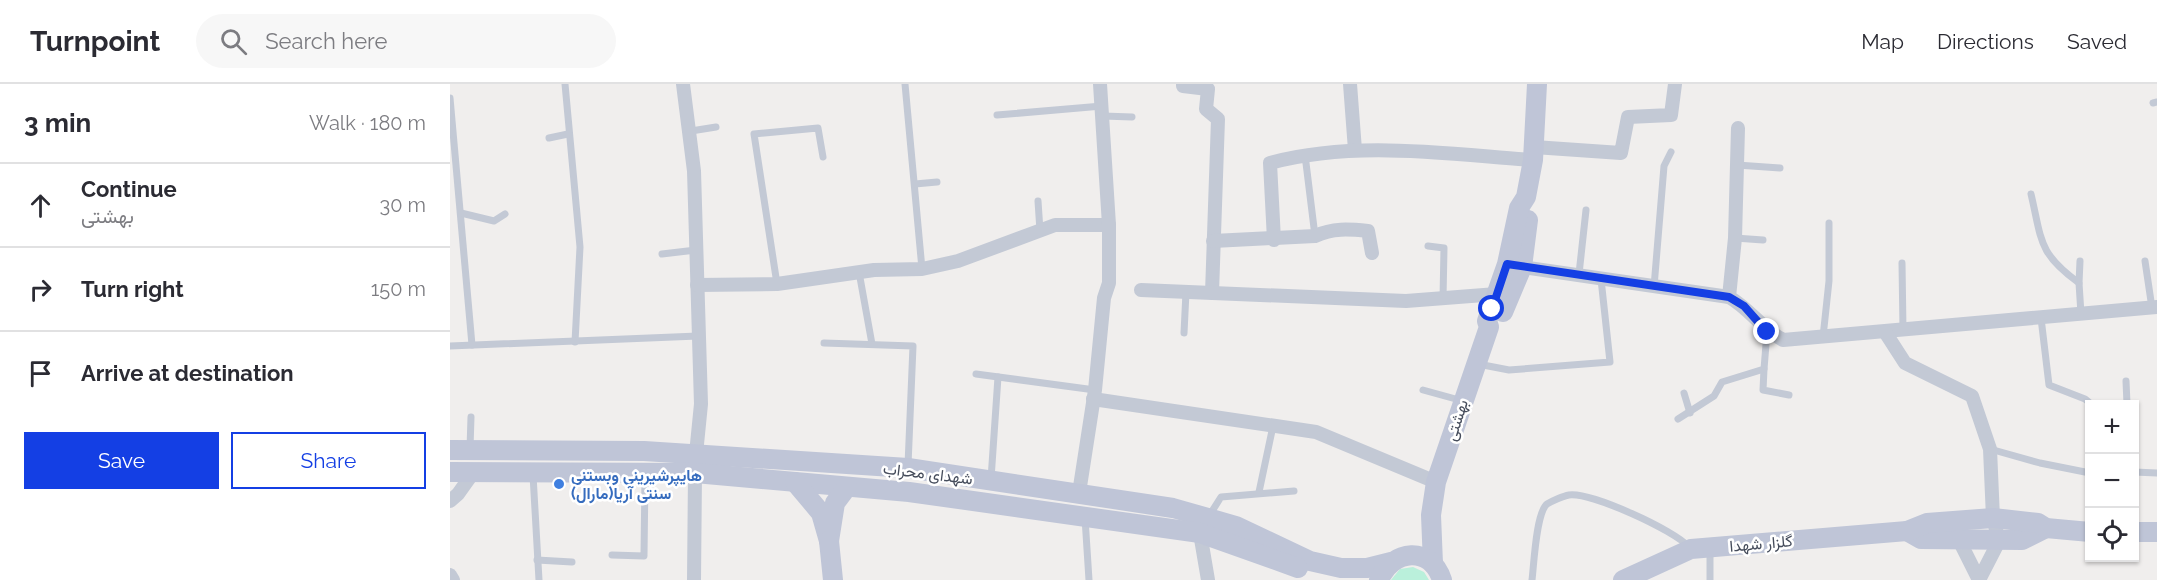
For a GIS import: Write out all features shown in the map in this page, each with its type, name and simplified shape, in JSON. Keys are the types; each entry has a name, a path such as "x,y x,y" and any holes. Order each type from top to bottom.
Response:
{"street":[{"path":"683,84 690,131 701,405 695,464 694,580"},
{"path":"1080,494 1094,395 1104,298 1109,283 1109,225 1100,84"},
{"path":"1183,84 1183,86 1208,88 1206,109 1218,119 1212,293"},
{"path":"1350,84 1355,150"},
{"name":"بهشتی","path":"1489,327 1496,327 1515,265 1519,208 1526,197 1533,154 1537,84"},
{"path":"1274,240 1270,163 1305,155 1355,150 1533,154 1621,153 1628,117 1671,115 1675,84"},
{"path":"1729,297 1735,238 1738,128"},
{"path":"697,285 777,284 859,272 922,269 958,261 1054,225 1109,225"},
{"path":"1213,241 1274,240 1315,236 1327,230 1344,228 1368,231 1372,253"},
{"path":"1515,265 1729,297 1744,306 1767,332 1783,340 2154,308"},
{"name":"بهشتی","path":"1431,515 1436,483 1489,327 1487,321 1497,294 1515,265"},
{"path":"1141,290 1406,301 1497,294"},
{"path":"1885,332 1905,363 1972,396 1990,449 1993,518 1999,541 1979,580"},
{"path":"1094,395 1316,432 1436,483"},
{"name":"شهدای محراب","path":"450,450 470,448 695,464 908,468 1173,508 1204,525 1310,561 1341,568 1367,568 1413,555"},
{"name":"شهدای محراب","path":"450,472 645,473 695,464 795,482 909,492 1030,508 1085,518 1204,525"},
{"path":"450,501 458,494 473,472"},
{"path":"938,497 943,473"},
{"path":"795,482 821,513 829,541 832,580"},
{"path":"829,541 835,502 847,487"},
{"path":"1431,515 1413,555 1440,575"},
{"path":"1431,515 1440,575"},
{"name":"گلزار شهدا","path":"1623,580 1700,548 1907,531 1927,523 1993,518 2038,523 2046,528 2085,532"},
{"path":"1961,520 1959,540 1979,580"},
{"path":"1204,525 1208,580"},
{"name":"گلزار شهدا","path":"1907,531 1921,539 1999,541 2022,540 2046,528"},
{"path":"2139,532 2157,532"},
{"name":"شهدای محراب","path":"1232,534 1275,561 1345,580"},
{"path":"1379,580 1391,561"},
{"path":"450,575 453,580"}],"lane":[{"path":"565,84 580,247 575,342"},
{"path":"905,84 922,269"},
{"path":"450,98 472,345"},
{"path":"997,115 1103,111 1132,117"},
{"path":"690,131 716,127"},
{"path":"777,284 754,134 819,128 823,158"},
{"path":"549,138 568,134"},
{"path":"1654,287 1664,166 1671,152"},
{"path":"1305,155 1315,236"},
{"path":"1737,165 1780,168"},
{"path":"915,184 938,182"},
{"path":"2031,194 2044,251 2060,269 2079,282"},
{"path":"1038,201 1040,231"},
{"path":"1579,274 1587,210"},
{"path":"461,213 494,221 505,214"},
{"path":"1823,337 1829,281 1829,223"},
{"path":"1735,238 1763,240"},
{"path":"1428,246 1444,248 1443,299"},
{"path":"662,254 696,250"},
{"path":"2080,261 2081,314"},
{"path":"2145,261 2154,308"},
{"path":"1902,263 1903,330"},
{"path":"859,272 872,344"},
{"path":"1476,364 1509,370 1610,362 1601,279"},
{"path":"1184,333 1186,292"},
{"path":"2041,318 2049,385 2086,400"},
{"path":"1767,332 1763,390 1789,395"},
{"path":"450,346 698,336"},
{"path":"824,343 913,346 908,468"},
{"path":"1678,419 1714,396 1722,382 1764,369"},
{"path":"976,374 1094,395"},
{"path":"991,482 998,377"},
{"path":"2126,381 2127,400"},
{"path":"1423,390 1463,401"},
{"path":"1684,393 1690,413"},
{"path":"470,448 471,417"},
{"path":"1259,492 1273,426"},
{"path":"1990,449 2040,464 2085,472"},
{"path":"2139,472 2157,473"},
{"path":"532,473 538,580"},
{"path":"612,555 644,556 645,473"},
{"path":"1204,525 1221,497 1259,492 1294,491"},
{"path":"1532,580 1540,516 1546,505 1569,495 1619,507 1700,548 1710,580"},
{"path":"1085,518 1089,580"},
{"path":"537,560 572,562"}],"green space":[{"path":"1413,567 1424,572 1429,580 1391,580 1400,569"}],"place":[{"name":"هایپرشیرینی وبستنی سنتی آریا(مارال)","path":"559,484"}],"route":[{"path":"1492,309 1507,264 1729,297 1744,306 1767,332"}]}
